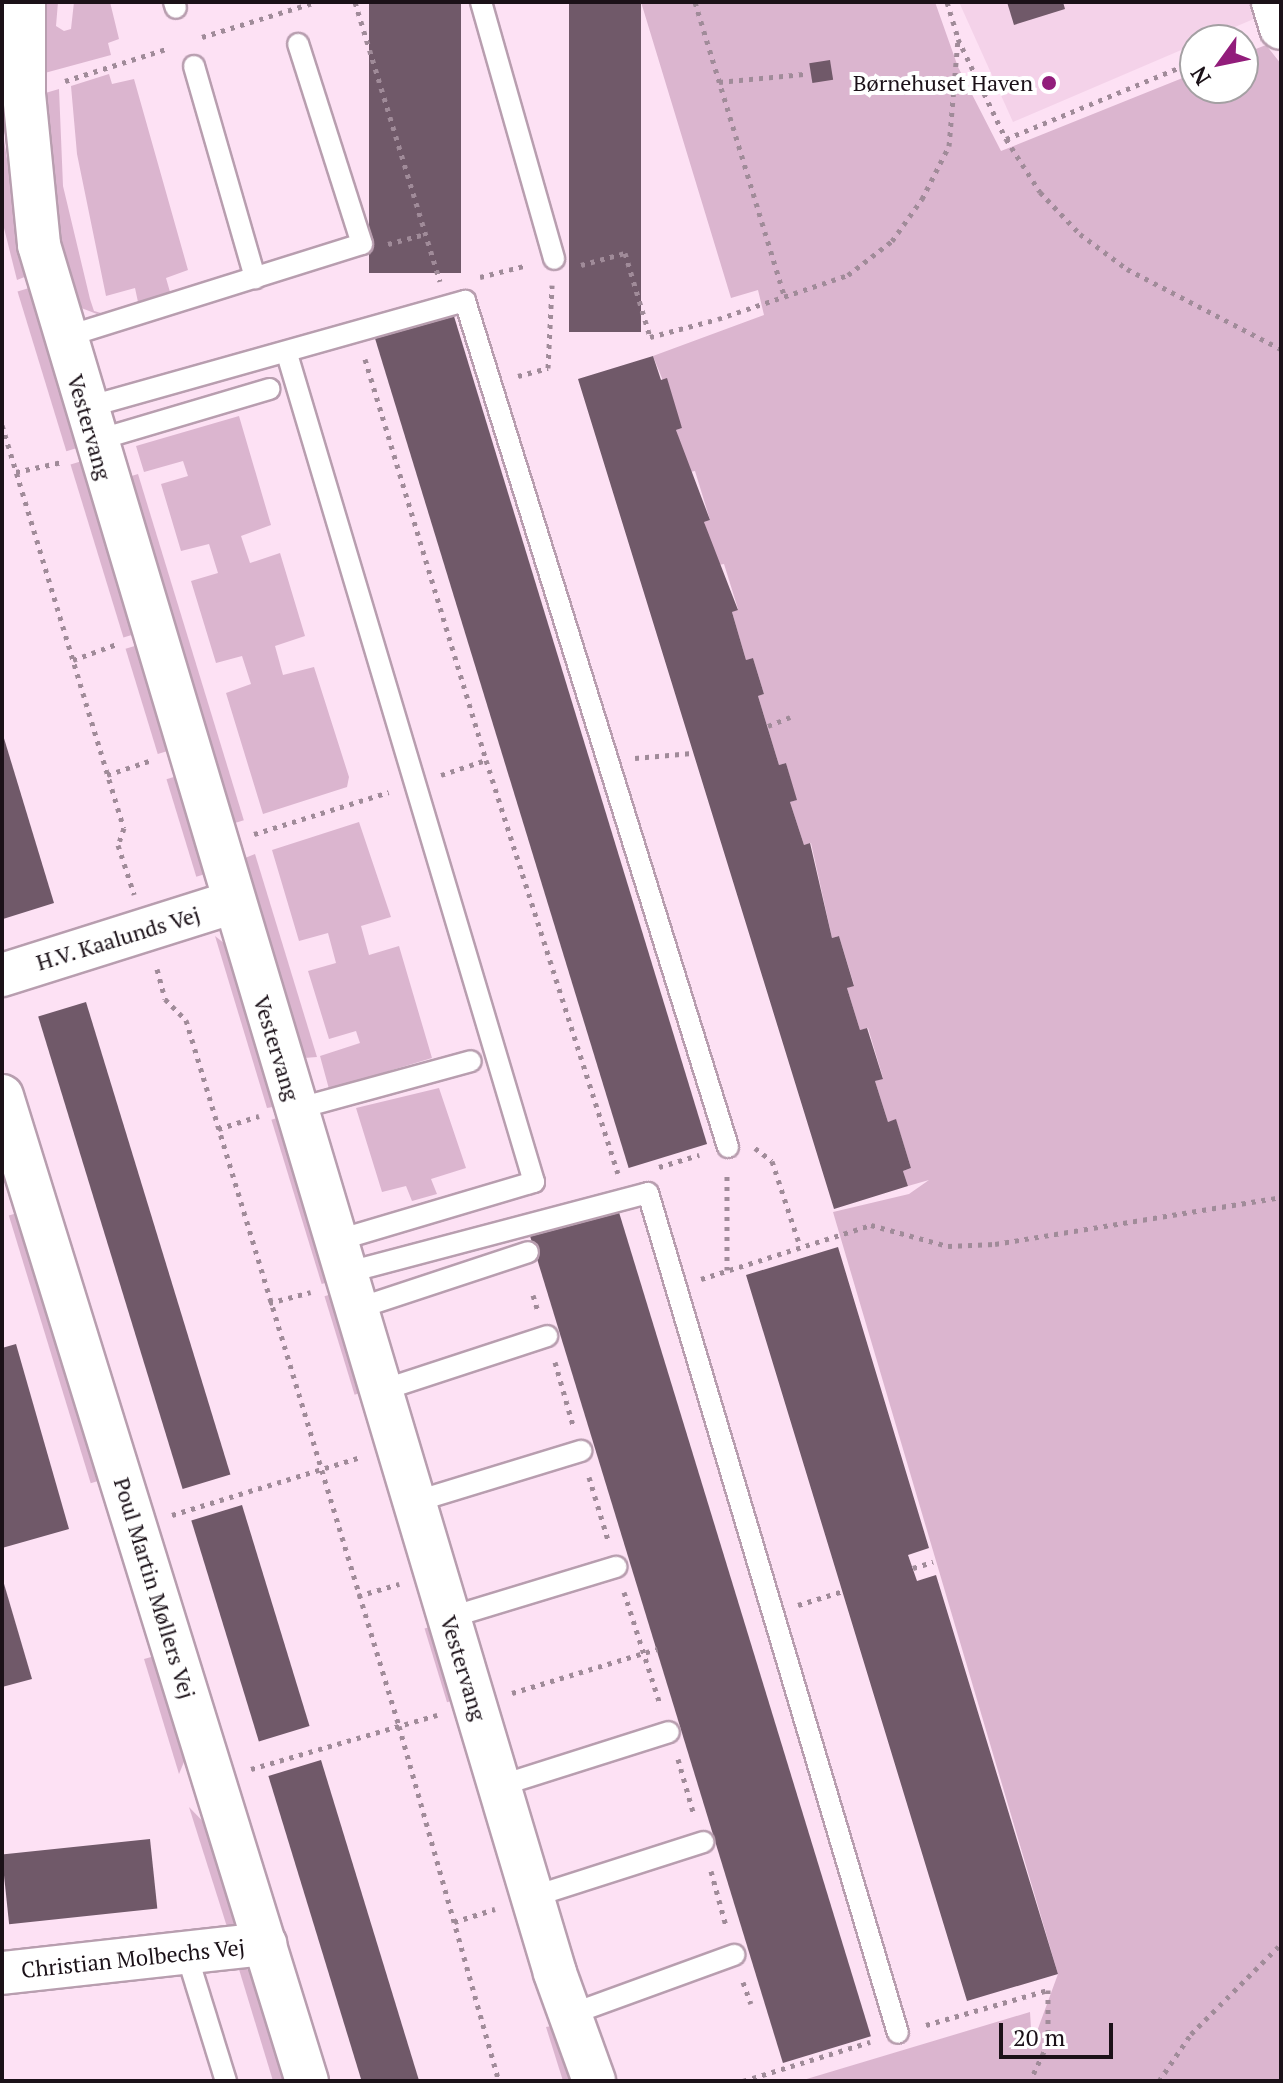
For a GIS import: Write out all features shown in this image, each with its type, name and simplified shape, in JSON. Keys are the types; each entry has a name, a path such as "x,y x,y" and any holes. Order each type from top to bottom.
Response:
{"street":[{"name":"Vestervang","path":"24,2 24,94 39,245 91,433 532,1897 569,2015 594,2081"},
{"name":"H.V. Kaalunds Vej","path":"2,975 234,902"},
{"name":"Poul Martin Møllers Vej","path":"2,1096 307,2081"},
{"name":"Christian Molbechs Vej","path":"2,1973 265,1944"}],"lane":[{"path":"481,2 554,259"},
{"path":"65,337 362,244 298,44"},
{"path":"194,66 255,278"},
{"path":"91,433 287,354 465,301 728,1147"},
{"path":"287,354 534,1182 345,1274"},
{"path":"91,433 269,389"},
{"path":"296,1109 471,1061"},
{"path":"345,1274 648,1193 898,2033"},
{"path":"345,1274 528,1252"},
{"path":"380,1391 547,1336"},
{"path":"414,1502 581,1451"},
{"path":"448,1618 616,1567"},
{"path":"499,1786 669,1732"},
{"path":"532,1897 703,1842"},
{"path":"186,1952 226,2081"},
{"path":"569,2015 734,1955"}],"path":[{"path":"355,2 441,286 455,282"},
{"path":"695,2 785,298"},
{"path":"947,2 958,39 1006,139 1040,192 1080,234 1127,269 1281,349"},
{"path":"469,279 554,259 588,266 625,253 650,337 785,298 848,275 892,241 922,199 949,146 958,39"},
{"path":"1006,139 1179,68"},
{"path":"719,82 804,74"},
{"path":"548,368 554,259"},
{"path":"357,333 486,760"},
{"path":"2,425 124,828 118,845 165,999 186,1020 318,1470 399,1726 499,2081"},
{"path":"16,472 91,433"},
{"path":"73,660 152,632"},
{"path":"768,726 790,717"},
{"path":"107,775 187,750"},
{"path":"606,759 692,753"},
{"path":"646,1170 728,1147 753,1146 772,1161 800,1246"},
{"path":"727,1271 728,1147"},
{"path":"619,1178 633,1174"},
{"path":"676,1287 871,1225 948,1246 995,1244 1281,1197"},
{"path":"533,1295 751,2004"},
{"path":"135,1526 397,1446"},
{"path":"913,1568 933,1562"},
{"path":"1159,2081 1191,2034 1281,1944"},
{"path":"964,2014 1048,1990 1048,2043 1030,2081"},
{"path":"743,2081 776,2071"}],"shaded area":[{"path":"43,2 58,2 56,26 64,31 71,29 74,2 110,2 119,39 108,43 111,55 41,74"},
{"path":"641,2 935,2 958,67 1001,151 1179,79 1179,104 1259,104 1259,48 1266,45 1281,64 1281,2081 800,2081 1030,2012 1032,2045 1058,1974 833,1212 909,1194 929,1180 908,1186 903,1171 911,1168 896,1120 888,1122 875,1081 883,1078 868,1028 860,1030 847,988 854,985 839,936 832,938 811,843 804,845 790,802 796,800 786,763 779,765 758,696 764,694 753,658 746,660 732,612 738,609 724,564 718,565 704,522 710,520 695,471 689,472 676,430 682,428 653,356 764,315 758,290 731,298"},
{"name":"Børnehuset Haven","path":"959,2 1251,2 1256,18 1242,24 1179,24 1179,51 1013,122"},
{"path":"109,74 112,84 134,79 188,270 166,278 170,292 138,302 135,288 106,296 77,154 71,86"},
{"path":"59,89 63,186 90,299 94,311 101,313 97,314 76,306 54,217 42,94"},
{"path":"2,129 27,276 17,280 2,220"},
{"path":"29,288 78,448 66,451 18,292"},
{"path":"239,416 271,525 241,536 250,563 280,553 305,636 275,646 283,675 314,667 349,777 347,787 263,814 226,693 251,684 242,656 216,663 191,581 218,573 209,544 181,551 161,484 188,476 183,461 144,472 136,446"},
{"path":"82,461 135,634 123,638 71,465"},
{"path":"138,474 244,820 233,823 127,477"},
{"path":"138,645 170,750 158,754 126,649"},
{"path":"177,776 207,874 196,877 166,779"},
{"path":"359,822 391,917 361,926 369,955 399,946 432,1058 329,1089 320,1056 360,1043 356,1031 329,1039 308,971 336,963 328,933 299,941 272,850"},
{"path":"255,854 317,1057 304,1058 245,858"},
{"path":"215,936 229,947 278,1106 267,1108"},
{"path":"439,1088 466,1168 431,1179 437,1194 412,1201 406,1186 382,1192 356,1108"},
{"path":"280,1117 330,1281 322,1284 271,1120"},
{"path":"27,1210 109,1478 91,1483 9,1216"},
{"path":"335,1293 365,1391 355,1395 324,1296"},
{"path":"436,1625 459,1699 447,1702 425,1629"},
{"path":"162,1654 190,1747 179,1774 144,1659"},
{"path":"189,1807 215,1834 236,1922 228,1930"},
{"path":"238,1966 252,1971 292,2081 273,2081"},
{"path":"557,2025 573,2081 563,2081 546,2027"}],"building":[{"path":"369,2 461,2 461,273 369,273"},
{"path":"569,2 641,2 641,332 569,332"},
{"path":"1007,2 1063,2 1065,9 1014,25"},
{"path":"830,60 833,80 812,83 809,63"},
{"path":"453,313 707,1144 629,1168 375,337"},
{"path":"653,356 661,380 667,378 682,428 676,430 710,520 704,522 738,610 732,612 746,660 753,658 764,694 758,696 779,765 786,763 797,800 790,802 804,845 810,843 832,938 839,936 854,986 847,988 860,1030 867,1028 883,1079 875,1081 888,1122 896,1119 911,1168 903,1171 908,1186 834,1209 578,379"},
{"path":"3,735 54,903 3,919 2,916"},
{"path":"86,1002 230,1474 183,1489 38,1017"},
{"path":"618,1209 871,2036 783,2063 530,1236"},
{"path":"838,1247 929,1548 908,1555 917,1581 936,1575 1058,1974 967,2001 746,1275"},
{"path":"16,1344 69,1529 2,1548 2,1348"},
{"path":"242,1505 310,1726 259,1741 191,1520"},
{"path":"2,1577 32,1679 2,1687"},
{"path":"321,1760 419,2080 362,2081 268,1776"},
{"path":"150,1839 157,1909 9,1924 2,1855"}],"place":[{"name":"Børnehuset Haven","path":"1049,83"}]}
